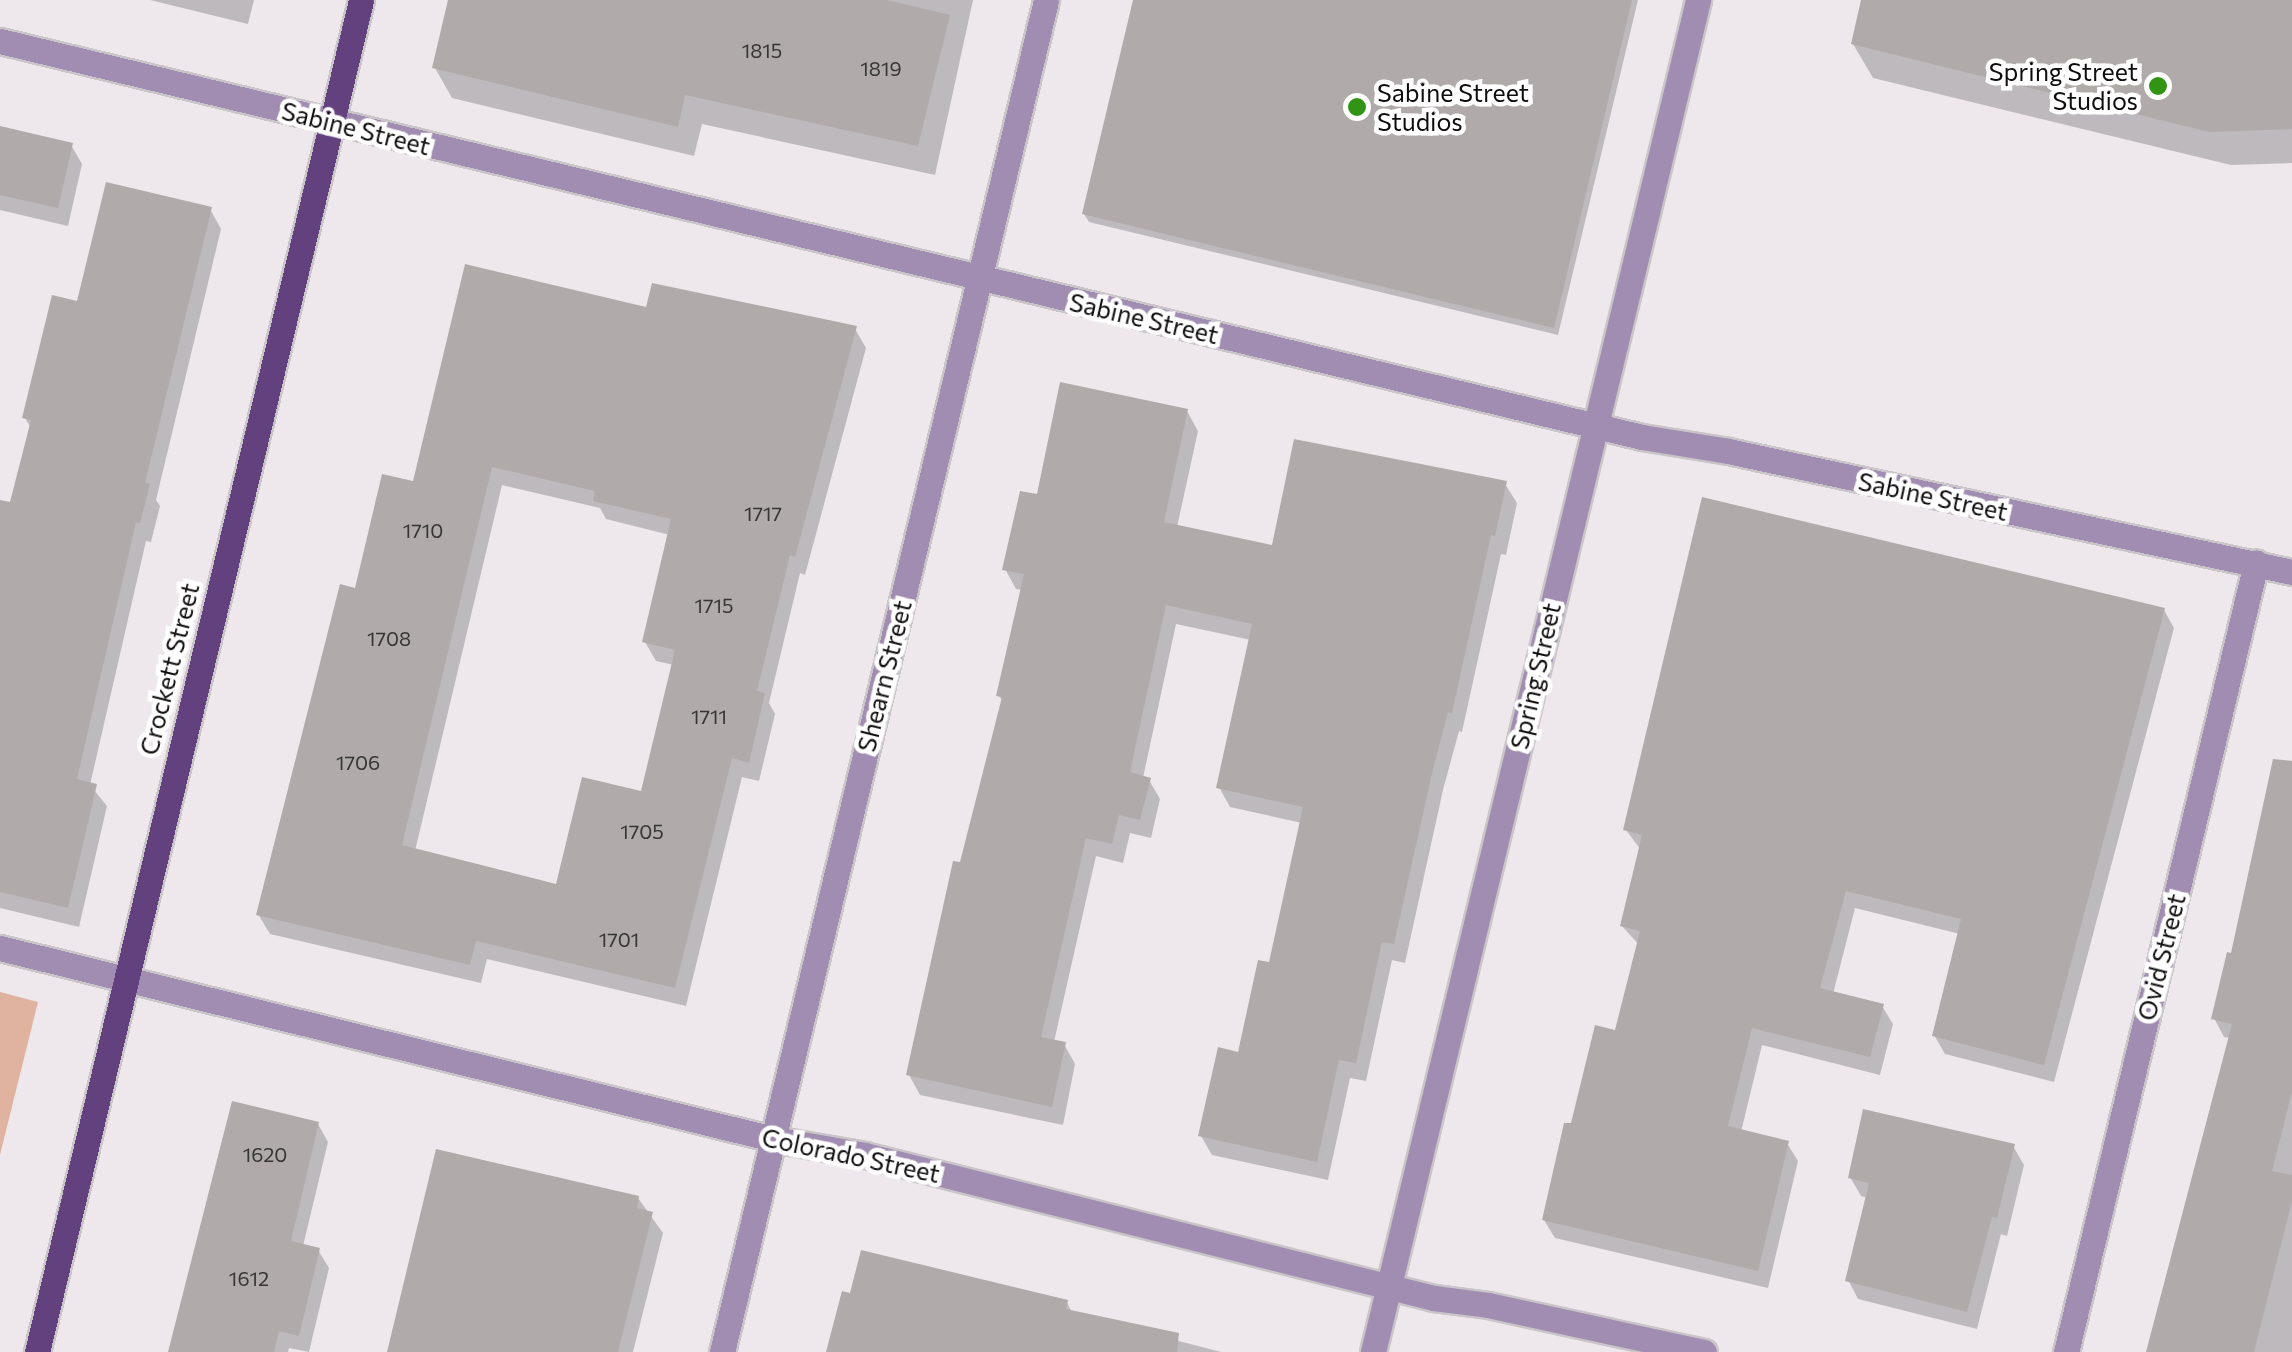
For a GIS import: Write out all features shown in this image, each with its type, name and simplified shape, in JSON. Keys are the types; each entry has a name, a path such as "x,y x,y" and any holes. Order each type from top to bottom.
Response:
{"main road":[{"name":"Crockett Street","path":"37,1352 361,0"}],"street":[{"name":"Shearn Street","path":"722,1352 1046,0"},
{"name":"Spring Street","path":"1373,1352 1698,0"},
{"name":"Sabine Street","path":"0,41 1596,426 2292,572"},
{"name":"Ovid Street","path":"2066,1352 2256,563"},
{"name":"Colorado Street","path":"0,948 773,1139 866,1155 1389,1286 1704,1352"}],"shaded area":[{"path":"0,992 38,1002 0,1155"}],"building":[{"path":"448,0 887,0 950,15 918,146 685,95 678,127 432,68"},
{"name":"Sabine Street Studios","path":"1133,0 1632,0 1554,328 1082,214"},
{"name":"Spring Street Studios","path":"1861,0 2292,0 2292,129 2209,132 1851,44"},
{"path":"0,126 73,143 58,208 0,195"},
{"path":"106,182 212,207 145,483 150,484 140,523 136,522 77,779 97,784 68,908 0,892 0,500 10,502 31,420 22,418 52,295 77,301"},
{"path":"465,264 646,307 652,283 857,326 795,557 790,555 757,691 765,693 749,763 732,758 675,988 476,941 470,965 256,915 340,584 355,588 382,474 413,481","holes":["492,467 595,491 593,501 671,519 642,642 675,650 641,791 582,777 556,884 402,845"]},
{"path":"1060,382 1188,409 1164,522 1272,545 1294,439 1507,481 1495,536 1491,535 1452,713 1448,712 1433,769 1394,944 1382,942 1356,1063 1339,1060 1317,1162 1198,1136 1218,1047 1238,1052 1258,960 1269,962 1303,807 1216,788 1252,624 1166,605 1130,772 1151,778 1140,820 1119,815 1112,844 1086,838 1041,1037 1066,1042 1052,1107 906,1075 953,861 960,862 1002,697 996,696 1024,574 1002,570 1020,491 1037,494"},
{"path":"1702,497 2165,608 2044,1065 1932,1036 1961,919 1846,891 1820,988 1884,1004 1870,1057 1752,1028 1728,1126 1789,1141 1758,1271 1542,1220 1564,1123 1571,1123 1595,1025 1615,1030 1640,931 1620,926 1642,835 1623,830"},
{"path":"2273,759 2292,761 2292,1092 2272,1171 2292,1175 2292,1201 2254,1352 2146,1352 2232,1024 2211,1019 2227,952 2231,953"},
{"path":"232,1101 319,1122 291,1241 320,1248 299,1336 279,1331 274,1352 168,1352"},
{"path":"1863,1109 2015,1144 1997,1218 1992,1217 1967,1312 1845,1281 1869,1183 1848,1178"},
{"path":"436,1149 639,1196 637,1208 653,1212 618,1352 387,1352"},
{"path":"861,1250 1068,1300 1066,1309 1179,1333 1177,1352 826,1352 842,1291 850,1293"}],"place":[{"name":"Spring Street Studios","path":"2158,86"},
{"name":"Sabine Street Studios","path":"1357,107"}]}
